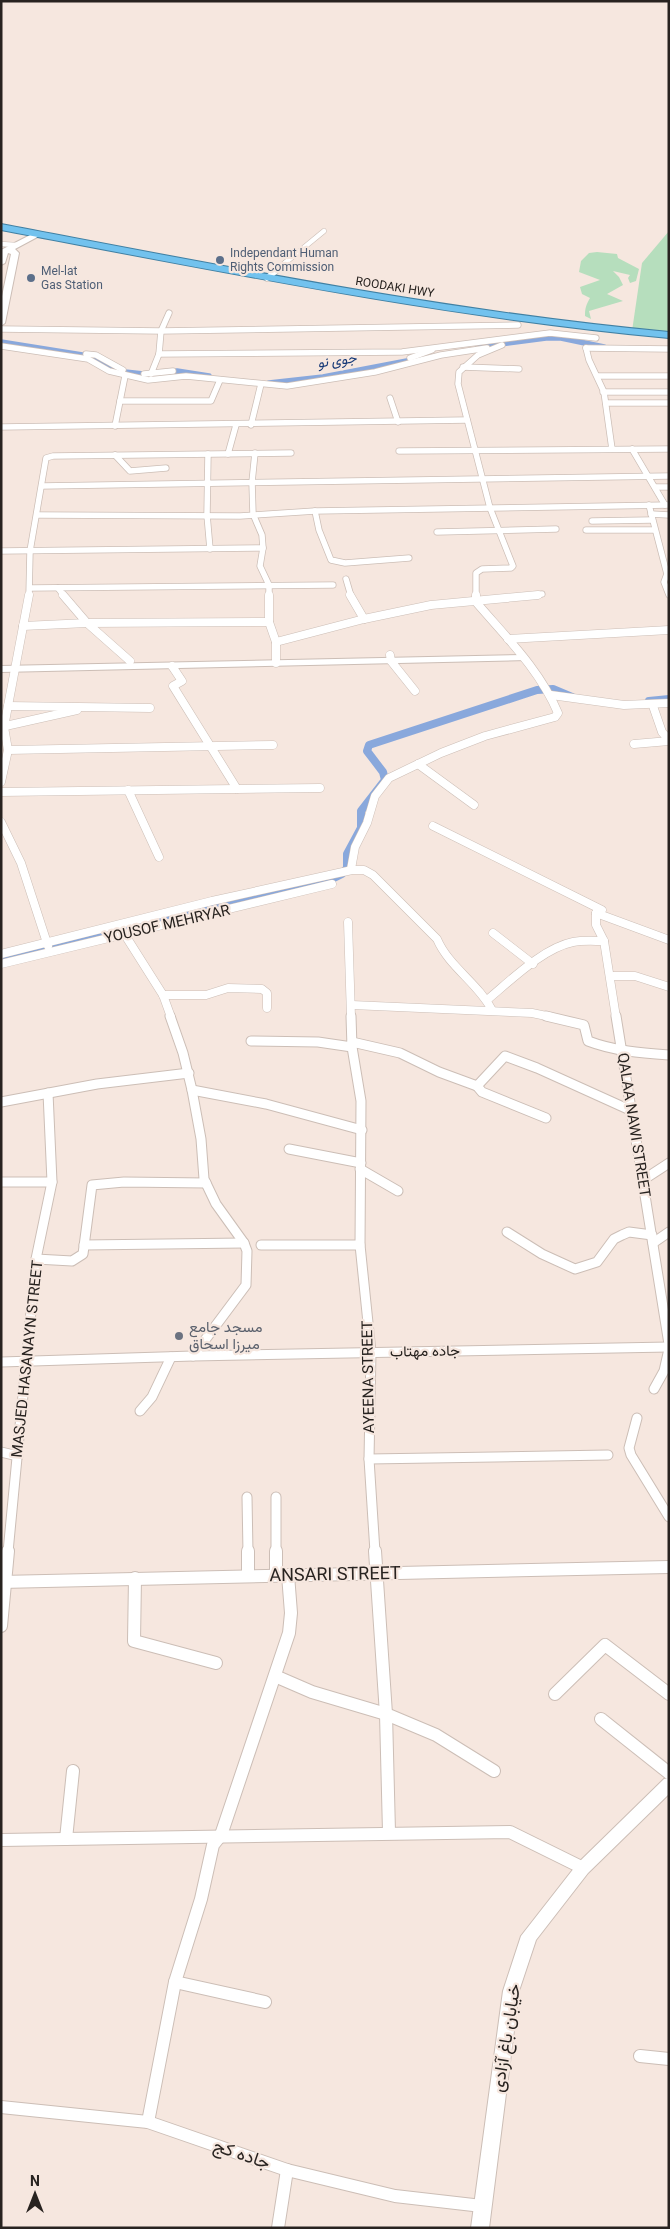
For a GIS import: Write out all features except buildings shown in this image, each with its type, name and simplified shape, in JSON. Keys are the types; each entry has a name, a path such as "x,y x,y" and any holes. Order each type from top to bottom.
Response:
{"highway":[{"name":"ROODAKI HWY","path":"1,226 267,278 399,301 552,323 669,335"},
{"name":"ROODAKI HWY","path":"1,234 259,283 428,312 518,325 593,342 669,341"}],"main road":[{"path":"1,263 2,255 26,239 39,234"},
{"path":"1,323 5,281 15,253 13,247"}],"street":[{"path":"267,278 324,231"},
{"path":"1,244 13,247"},
{"path":"152,374 159,354 161,331 169,313"},
{"path":"1,329 119,328 161,331 518,325"},
{"path":"351,869 355,847 367,823 375,796 389,778 485,736 555,717 558,711 548,691 522,655 476,602 476,573 482,569 513,567 490,508 458,384 459,372 478,355 502,342 510,328 518,325"},
{"path":"1,346 88,359 109,371 148,380 186,376 262,384 293,385 348,376 502,342 550,334 593,342 669,349"},
{"path":"1,341 96,355 116,367 129,372 152,374 177,371 268,381 292,381 363,369 409,358 432,350"},
{"path":"159,354 402,352 502,342"},
{"path":"593,342 588,362 598,376 603,392 612,449"},
{"path":"464,367 519,369"},
{"path":"116,426 125,376"},
{"path":"598,376 669,376"},
{"path":"120,401 211,401 220,380"},
{"path":"250,425 262,384"},
{"path":"603,392 669,392"},
{"path":"390,398 398,422"},
{"path":"606,403 669,403"},
{"path":"1,427 250,425 467,420"},
{"path":"228,454 236,425"},
{"path":"632,449 667,505"},
{"path":"399,451 669,449"},
{"path":"255,453 252,482 253,514 262,536 263,548 260,566 269,585 269,622 276,642 276,661"},
{"path":"1,782 8,750 3,727 30,588 30,551 48,457 291,453"},
{"path":"208,454 207,515 210,549"},
{"path":"115,455 130,471 166,468"},
{"path":"42,486 669,476"},
{"path":"655,487 669,486"},
{"path":"649,505 666,574 664,582 669,595"},
{"path":"37,515 207,515 315,511 667,505"},
{"path":"315,511 315,522 323,536 331,560 346,563 409,558"},
{"path":"592,521 669,514"},
{"path":"437,532 500,532 556,529"},
{"path":"586,530 654,530"},
{"path":"659,543 669,543"},
{"path":"1,551 263,548"},
{"path":"346,579 349,592 364,619"},
{"path":"30,588 333,585"},
{"path":"58,588 87,623 130,661"},
{"path":"276,642 364,619 431,605 542,594"},
{"path":"22,626 87,623 269,622"},
{"path":"508,639 669,630"},
{"path":"1,663 15,666 172,666 276,661 522,655"},
{"path":"390,658 415,691"},
{"path":"1,669 15,666 130,661 276,661"},
{"path":"172,666 182,681 173,686 212,745 237,790"},
{"path":"548,691 592,703 653,706 669,703"},
{"path":"8,706 150,708"},
{"path":"3,727 92,706"},
{"path":"653,706 662,732 669,740"},
{"path":"634,744 669,740"},
{"path":"8,750 273,745"},
{"path":"418,764 474,805"},
{"path":"1,792 320,788"},
{"path":"128,790 159,857"},
{"path":"1,822 21,863 49,947"},
{"path":"434,826 599,911 669,940"},
{"path":"1,954 49,947 212,901 338,874 351,869 370,871 437,939 442,951 487,1000 492,1010"},
{"name":"YOUSOF MEHRYAR","path":"1,964 49,947 126,935 332,884"},
{"path":"212,901 219,912"},
{"name":"QALAA NAWI STREET","path":"599,911 596,925 604,941 669,1347"},
{"name":"AYEENA STREET","path":"348,922 352,1045 361,1101 360,1244 371,1352 369,1459 386,1714 389,1832"},
{"path":"493,933 533,964"},
{"path":"126,935 163,995 189,1072 206,1183 216,1204 247,1251 246,1285 193,1356"},
{"path":"487,1000 533,964 572,942 604,941"},
{"path":"610,976 635,976 669,988"},
{"path":"163,995 206,995 228,988 262,989 267,992 267,1008"},
{"path":"352,1005 532,1013 584,1025 588,1041 622,1052 669,1055"},
{"path":"251,1041 318,1042 352,1045 400,1053 440,1072 477,1086 482,1092 546,1118"},
{"path":"477,1086 505,1056 534,1066 604,1101 632,1111"},
{"path":"1,1102 97,1084 189,1072"},
{"path":"192,1090 266,1104 362,1130"},
{"name":"MASJED HASANAYN STREET","path":"1,1626 3,1582 18,1456 25,1361 36,1259 52,1182 48,1093"},
{"path":"289,1149 360,1166 398,1192"},
{"path":"643,1180 669,1163"},
{"path":"1,1182 52,1182"},
{"path":"36,1259 72,1261 83,1254 92,1185 124,1182 206,1183"},
{"path":"507,1232 542,1254 575,1269 597,1262 614,1239 629,1232 653,1239 669,1232"},
{"path":"84,1245 244,1244"},
{"path":"262,1245 360,1244"},
{"path":"654,1389 664,1371 669,1347"},
{"name":"جاده مهتاب","path":"1,1362 371,1352 669,1347"},
{"path":"140,1410 152,1397 171,1357"},
{"path":"637,1418 629,1448 631,1455 669,1517"},
{"path":"1,1452 18,1456"},
{"path":"369,1459 608,1455"},
{"path":"247,1497 248,1575"},
{"path":"148,2122 175,1982 201,1899 213,1845 221,1836 289,1633 291,1613 282,1575 276,1497"},
{"name":"ANSARI STREET","path":"3,1582 669,1567"},
{"path":"135,1578 134,1641 216,1664"},
{"path":"555,1694 605,1645 669,1694"},
{"path":"275,1676 312,1692 386,1714 436,1735 494,1771"},
{"path":"601,1719 669,1772"},
{"path":"66,1838 73,1771"},
{"name":"خیابان باغ آزادی","path":"480,2228 511,1991 529,1936 584,1868 669,1784"},
{"path":"1,1840 389,1832 510,1832 584,1868"},
{"path":"175,1982 265,2002"},
{"path":"640,2056 669,2059"},
{"name":"جاده کج","path":"1,2107 148,2122 287,2170 395,2196 482,2206"},
{"path":"278,2228 287,2170"}],"green space":[{"path":"669,231 669,333 632,331 642,263"},
{"path":"589,253 617,254 618,258 639,269 636,281 630,283 628,278 630,275 613,271 623,285 607,294 623,301 589,311 591,319 585,316 590,298 582,294 580,287 600,280 579,272 581,261"}],"waterway":[{"name":"جوی نو","path":"478,347 546,338 561,338 604,347"},
{"name":"جوی نو","path":"1,342 95,357 112,368 125,372 153,375"},
{"name":"جوی نو","path":"269,383 323,377 412,360"},
{"name":"جوی نو","path":"165,373 177,371 209,376"},
{"path":"6,956 332,879 342,874 347,868 347,854 361,828 361,811 385,780 383,772 367,751 369,745 537,690 553,689 572,697"},
{"path":"649,701 669,699"}],"place":[{"name":"Independant Human Rights Commission","path":"220,260"},
{"name":"Mel-lat Gas Station","path":"31,278"},
{"name":"مسجد جامع میرزا اسحاق","path":"179,1336"}]}
